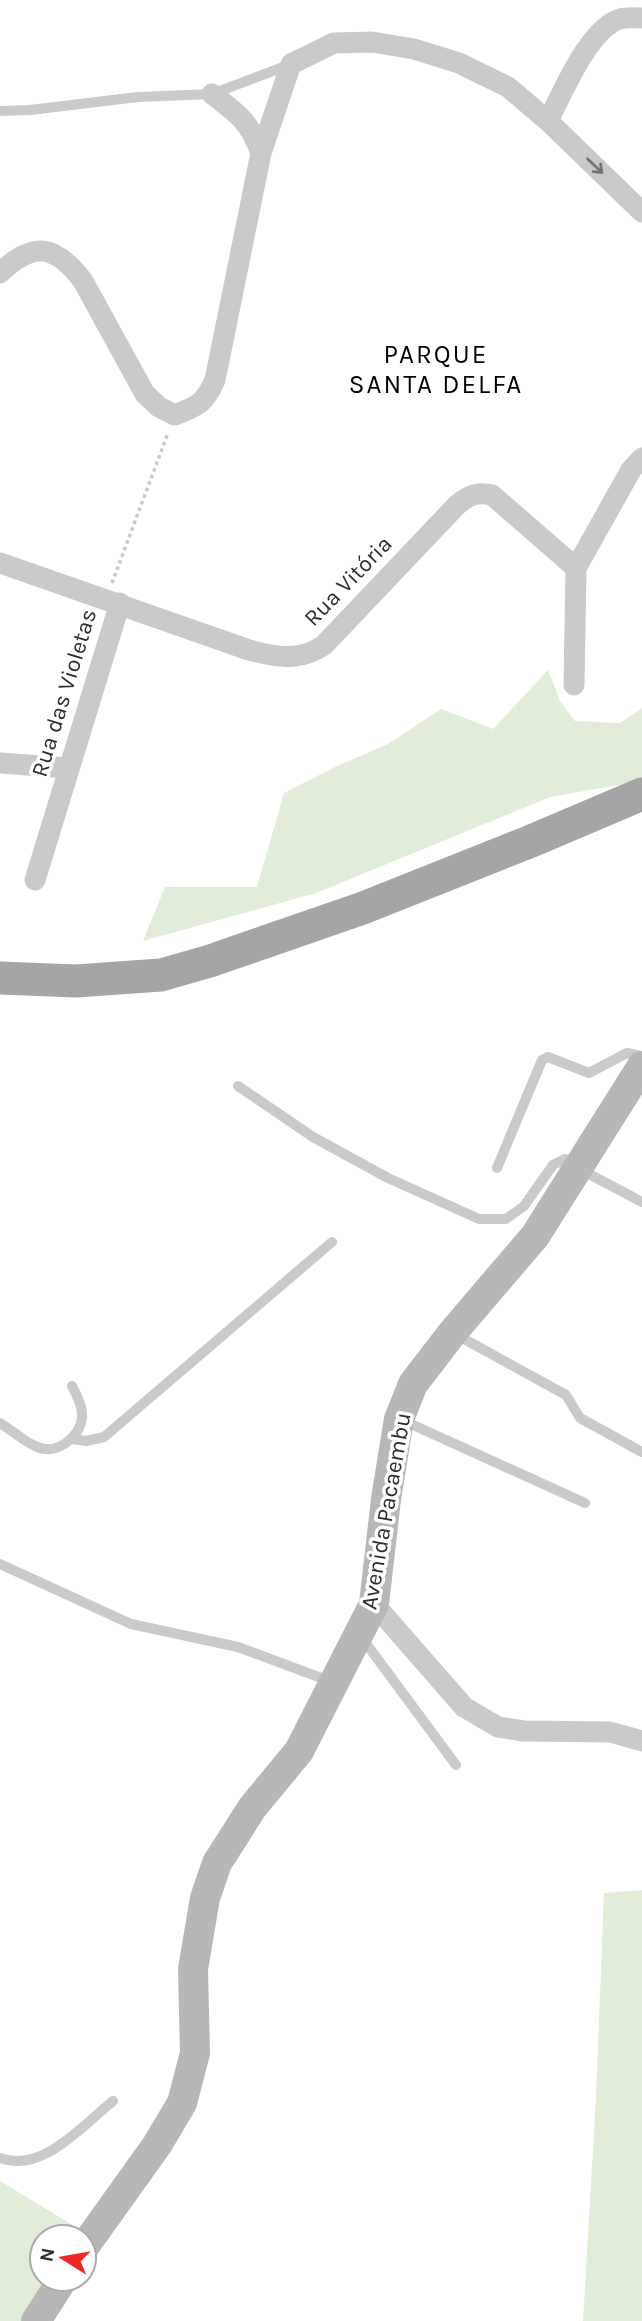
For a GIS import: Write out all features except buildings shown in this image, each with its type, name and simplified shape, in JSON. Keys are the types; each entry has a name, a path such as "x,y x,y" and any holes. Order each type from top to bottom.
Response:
{"main road":[{"path":"0,978 76,981 161,975 211,961 363,908 642,794"}],"street":[{"path":"548,121 583,52 603,30 619,19 642,18"},
{"path":"0,273 14,259 31,250 53,252 71,265 83,281 145,394 159,407 175,415 195,407 207,398 215,380 261,153 291,64 334,43 372,42 414,49 459,63 508,87 548,121 642,212"},
{"path":"212,94 240,116 252,130 261,153"},
{"path":"575,685 576,568 631,470 642,458"},
{"name":"Rua Vitória","path":"113,601 249,650 271,656 305,656 324,645 457,505 476,494 492,495 576,568"},
{"name":"Rua das Violetas","path":"0,563 113,601 68,768 34,880"},
{"path":"0,763 68,768"},
{"name":"Avenida Pacaembu","path":"98,2227 157,2145 182,2104 195,2053 193,1969 205,1898 217,1863 252,1808 299,1751 374,1604 386,1499 399,1419 413,1384 453,1332 536,1237 642,1066"},
{"path":"374,1604 464,1707 498,1727 524,1731 610,1732 642,1741"},
{"path":"36,2321 54,2293"}],"lane":[{"path":"0,111 138,97 212,94 291,64"},
{"path":"497,1168 542,1060 548,1057 589,1073 627,1053 642,1056"},
{"path":"238,1086 313,1137 387,1178 479,1219 506,1219 524,1206 553,1165 565,1159 580,1164 589,1174 642,1202"},
{"path":"73,1439 86,1441 104,1437 332,1242"},
{"path":"453,1332 566,1395 580,1418 642,1452"},
{"path":"0,1423 38,1448 55,1449 73,1439 82,1418 80,1403 72,1386"},
{"path":"399,1419 586,1503"},
{"path":"0,1564 131,1624 238,1647 335,1683"},
{"path":"359,1634 456,1765"},
{"path":"0,2158 12,2163 47,2154 113,2101"}],"path":[{"path":"113,601 175,415"}],"green space":[{"path":"548,670 560,701 575,721 620,723 642,708 642,781 550,797 316,893 143,941 165,887 257,887 284,793 388,744 441,709 493,729"},
{"path":"642,1890 642,2321 583,2321 604,1893"},
{"path":"0,2181 69,2223 28,2223 28,2293 38,2293 23,2321 0,2321"}],"district":[{"name":"PARQUE SANTA DELFA","path":"436,369"}]}
